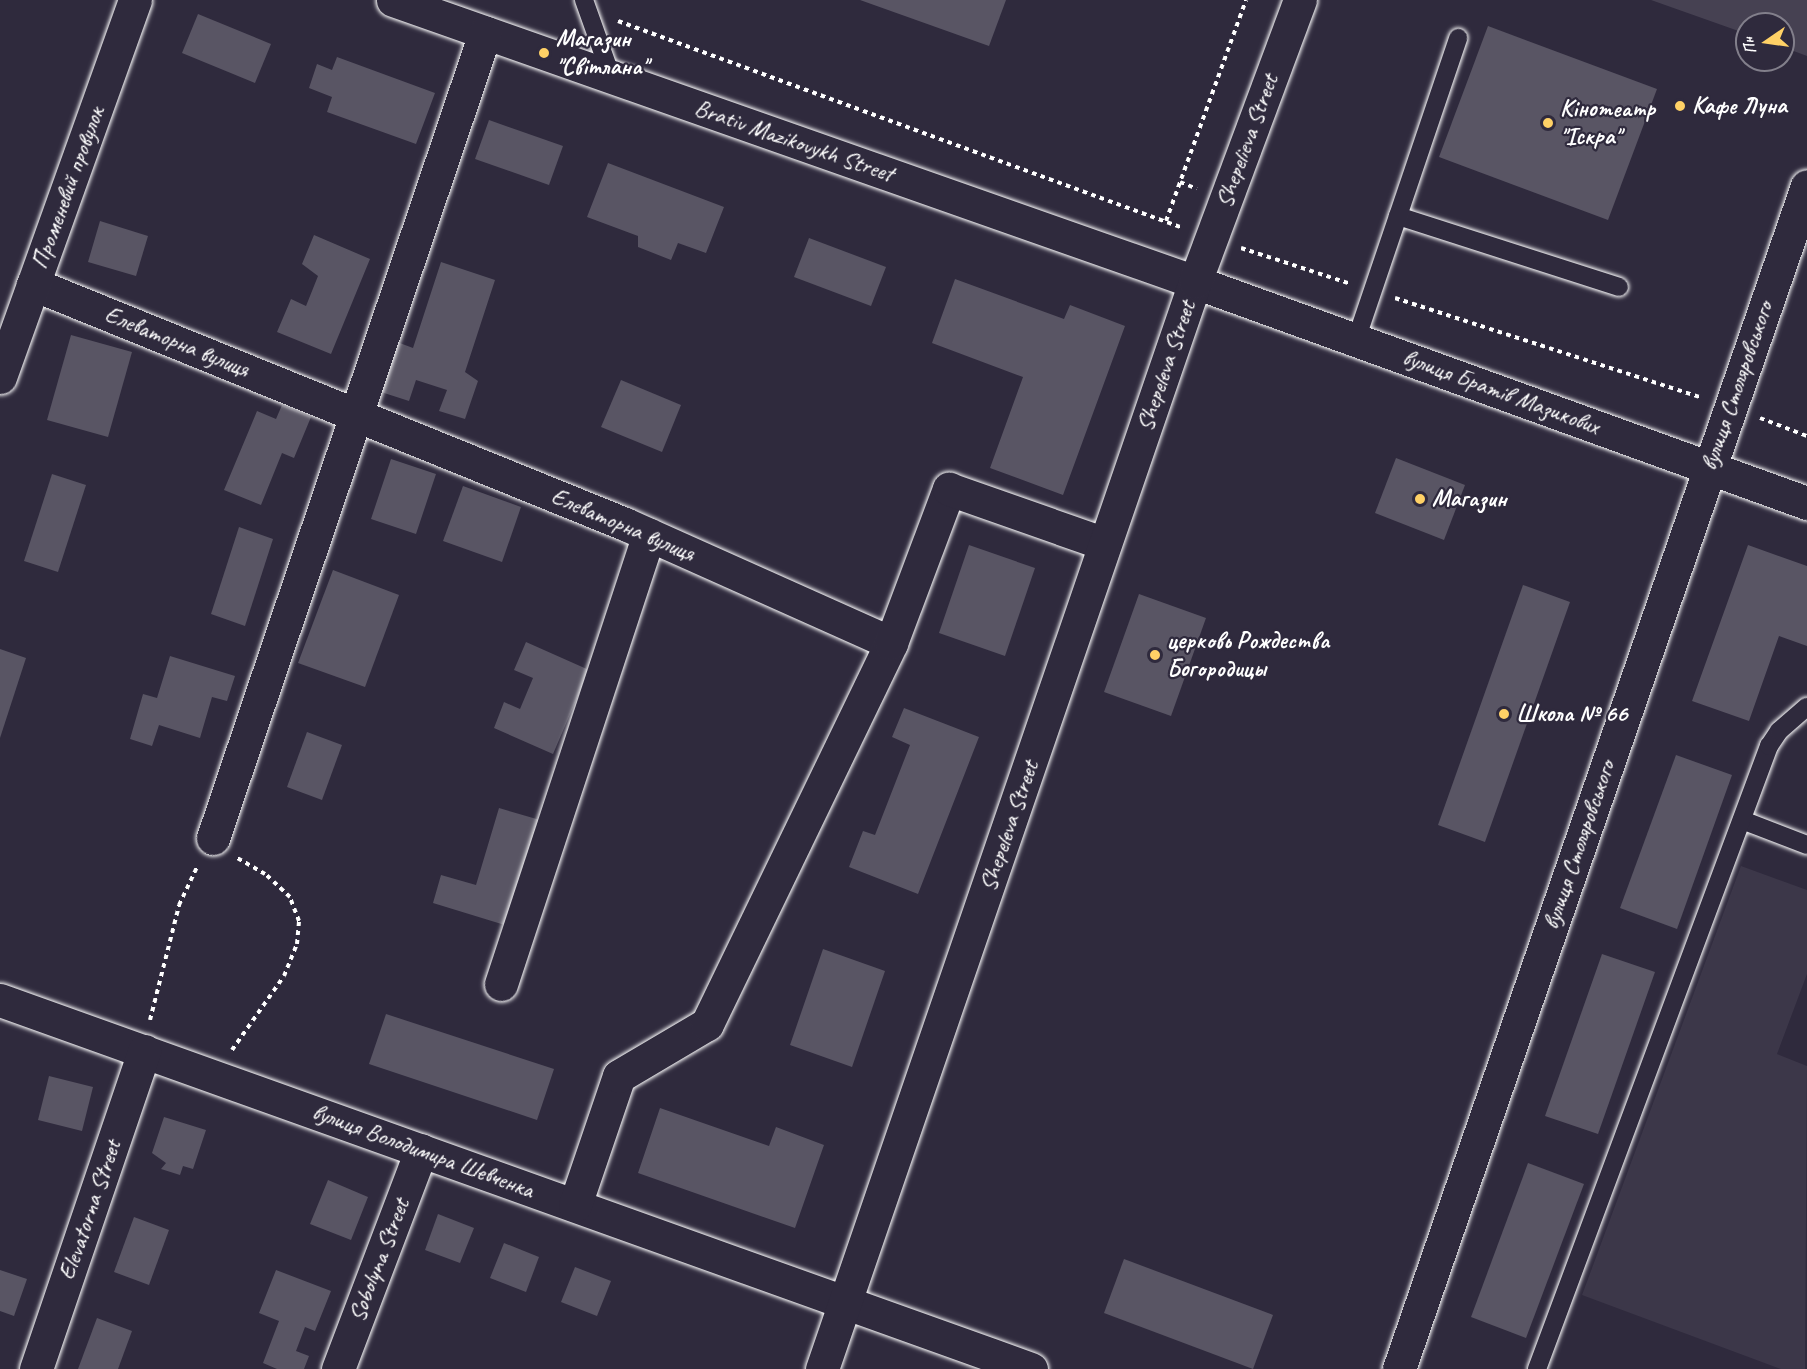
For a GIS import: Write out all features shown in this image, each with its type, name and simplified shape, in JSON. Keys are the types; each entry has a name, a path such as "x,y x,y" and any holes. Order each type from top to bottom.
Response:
{"street":[{"name":"Променевий провулок","path":"0,377 135,0"},
{"name":"Brativ Mazikovykh Street","path":"393,0 1195,282"},
{"name":"Shepelieva Street","path":"1195,282 1300,0"},
{"path":"213,837 354,412 485,33"},
{"name":"вулиця Столяровського","path":"1400,1369 1708,467 1807,186"},
{"name":"вулиця Братів Мазикових","path":"1195,282 1807,503"},
{"name":"Shepeleva Street","path":"822,1369 1195,282"},
{"name":"Елеваторна вулиця","path":"33,284 354,412 649,535 891,643"},
{"path":"575,1205 619,1076 706,1024 891,643 949,489 1105,544"},
{"path":"501,984 649,535"},
{"name":"вулиця Володимира Шевченка","path":"0,1000 1031,1369"},
{"name":"Elevatorna Street","path":"36,1369 144,1051"},
{"name":"Sobolyna Street","path":"338,1369 421,1150"}],"lane":[{"path":"584,0 611,76"},
{"path":"1356,340 1458,38"},
{"path":"1398,216 1619,287"},
{"path":"1537,1369 1769,746 1779,731 1807,707"},
{"path":"1742,820 1807,844"}],"path":[{"path":"1166,221 1246,0"},
{"path":"144,1051 179,905 213,837 265,874 290,897 299,921 297,944 284,976 236,1041 218,1078"}],"shaded area":[{"path":"1651,0 1807,0 1807,56 1795,52 1795,12 1735,12 1735,30"},
{"path":"1741,866 1807,890 1807,974 1777,1054 1807,1066 1805,1369 1781,1369 1582,1295"}],"building":[{"path":"860,0 1006,0 989,46"},
{"path":"198,14 271,44 255,83 182,53"},
{"name":"Кінотеатр \"Іскра\"","path":"1488,26 1657,89 1608,220 1439,157"},
{"path":"337,57 435,93 416,144 327,112 332,97 309,88 317,64 332,70"},
{"path":"489,120 563,146 549,185 475,159"},
{"path":"608,163 724,207 706,253 678,243 671,260 638,247 638,236 587,217"},
{"path":"100,221 148,236 136,276 88,262"},
{"path":"314,235 370,259 331,354 277,332 291,299 306,306 318,276 302,264"},
{"path":"809,238 886,267 871,306 794,277"},
{"path":"441,262 495,280 465,372 478,381 465,419 439,411 447,390 416,380 409,401 381,392 397,342 413,348"},
{"path":"955,279 1064,319 1070,305 1125,326 1063,495 990,468 1023,377 932,343"},
{"path":"71,335 132,352 108,437 47,420"},
{"path":"621,380 681,405 662,452 601,427"},
{"path":"282,405 311,417 294,458 282,453 261,505 224,490 257,411 276,419"},
{"name":"Магазин","path":"1396,458 1465,485 1444,540 1375,513"},
{"path":"391,459 436,474 416,534 371,519"},
{"path":"52,474 86,485 58,572 24,561"},
{"path":"463,486 521,507 502,562 443,541"},
{"path":"239,527 273,539 245,626 211,614"},
{"path":"969,545 1035,568 1005,656 939,633"},
{"path":"1748,545 1807,566 1807,646 1779,636 1749,721 1692,701"},
{"path":"333,570 399,595 365,687 298,663"},
{"name":"Школа № 66","path":"1523,585 1570,602 1485,842 1438,825"},
{"name":"церковь Рождества Богородицы","path":"1139,594 1206,618 1171,716 1104,692"},
{"path":"526,642 589,670 553,754 494,728 504,702 520,709 533,678 514,670"},
{"path":"0,649 26,658 0,738"},
{"path":"170,656 235,676 227,701 212,697 200,738 159,725 152,746 130,739 143,694 157,698"},
{"path":"904,708 979,737 918,894 849,867 863,831 875,835 910,745 892,737"},
{"path":"307,732 342,745 322,800 287,787"},
{"path":"1676,755 1732,775 1677,929 1620,908"},
{"path":"499,808 540,820 508,926 433,903 441,875 476,885"},
{"path":"823,949 885,971 852,1067 790,1045"},
{"path":"1602,954 1655,972 1598,1134 1545,1116"},
{"path":"386,1014 554,1069 537,1120 369,1064"},
{"path":"49,1076 93,1087 82,1131 38,1120"},
{"path":"660,1108 769,1146 776,1127 824,1145 795,1228 638,1173"},
{"path":"164,1117 206,1130 193,1169 183,1166 180,1175 161,1169 166,1163 152,1153"},
{"path":"1528,1163 1584,1184 1526,1338 1471,1317"},
{"path":"328,1180 368,1197 351,1240 310,1224"},
{"path":"438,1214 474,1228 460,1263 425,1250"},
{"path":"134,1217 169,1230 149,1285 114,1272"},
{"path":"504,1243 539,1257 526,1292 490,1278"},
{"path":"1124,1259 1273,1315 1253,1369 1104,1313"},
{"path":"575,1267 611,1281 597,1316 561,1302"},
{"path":"0,1270 27,1279 14,1316 0,1311"},
{"path":"276,1270 331,1291 315,1331 305,1327 296,1351 309,1356 304,1369 277,1369 263,1363 279,1321 259,1313"},
{"path":"97,1318 132,1331 118,1369 78,1369"}],"place":[{"name":"Магазин \"Світлана\"","path":"544,53"},
{"name":"Кафе Луна","path":"1680,106"},
{"name":"Кінотеатр \"Іскра\"","path":"1548,123"},
{"name":"Магазин","path":"1420,499"},
{"name":"церковь Рождества Богородицы","path":"1155,655"},
{"name":"Школа № 66","path":"1504,714"}]}
